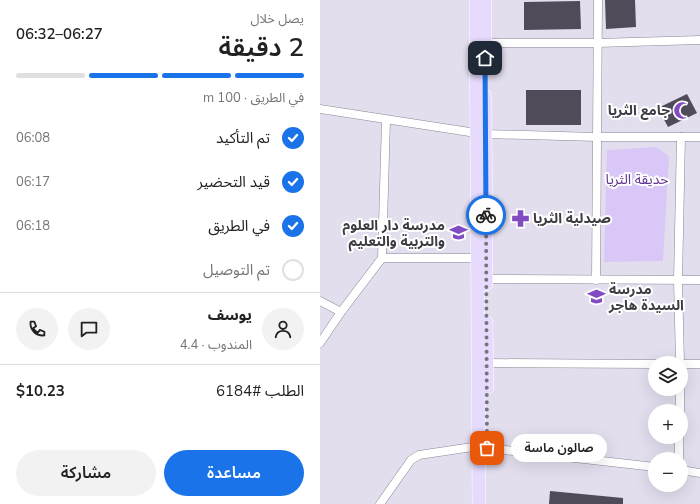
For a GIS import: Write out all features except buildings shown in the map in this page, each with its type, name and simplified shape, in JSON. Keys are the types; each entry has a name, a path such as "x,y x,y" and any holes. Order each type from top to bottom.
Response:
{"main road":[{"path":"476,0 486,279 487,363 479,504"},
{"path":"485,0 485,43 477,258 483,447 488,504"}],"street":[{"path":"596,280 598,0"},
{"path":"485,43 597,43 700,40"},
{"path":"320,110 481,133 597,137 700,137"},
{"path":"320,343 341,312 382,258 386,120"},
{"path":"680,356 678,280 681,137"},
{"path":"382,258 477,258"},
{"path":"486,279 700,280"},
{"path":"320,301 341,312"},
{"path":"487,363 648,364"},
{"path":"688,364 700,364"},
{"path":"380,504 411,460 419,455 483,447 648,466"},
{"path":"688,471 700,473"}],"green space":[{"name":"حديقة الثريا","path":"656,147 669,156 663,261 604,262 607,150"}],"way so far":[{"path":"486,215 487,448"}],"place":[{"name":"جامع الثريا","path":"683,110"},
{"name":"صيدلية الثريا","path":"520,218"},
{"name":"مدرسة دار العلوم والتربية والتعليم","path":"458,233"},
{"name":"مدرسة السيدة هاجر","path":"596,297"},
{"name":"صالون ماسة","path":"487,448"}],"route":[{"path":"485,58 486,215"}]}
